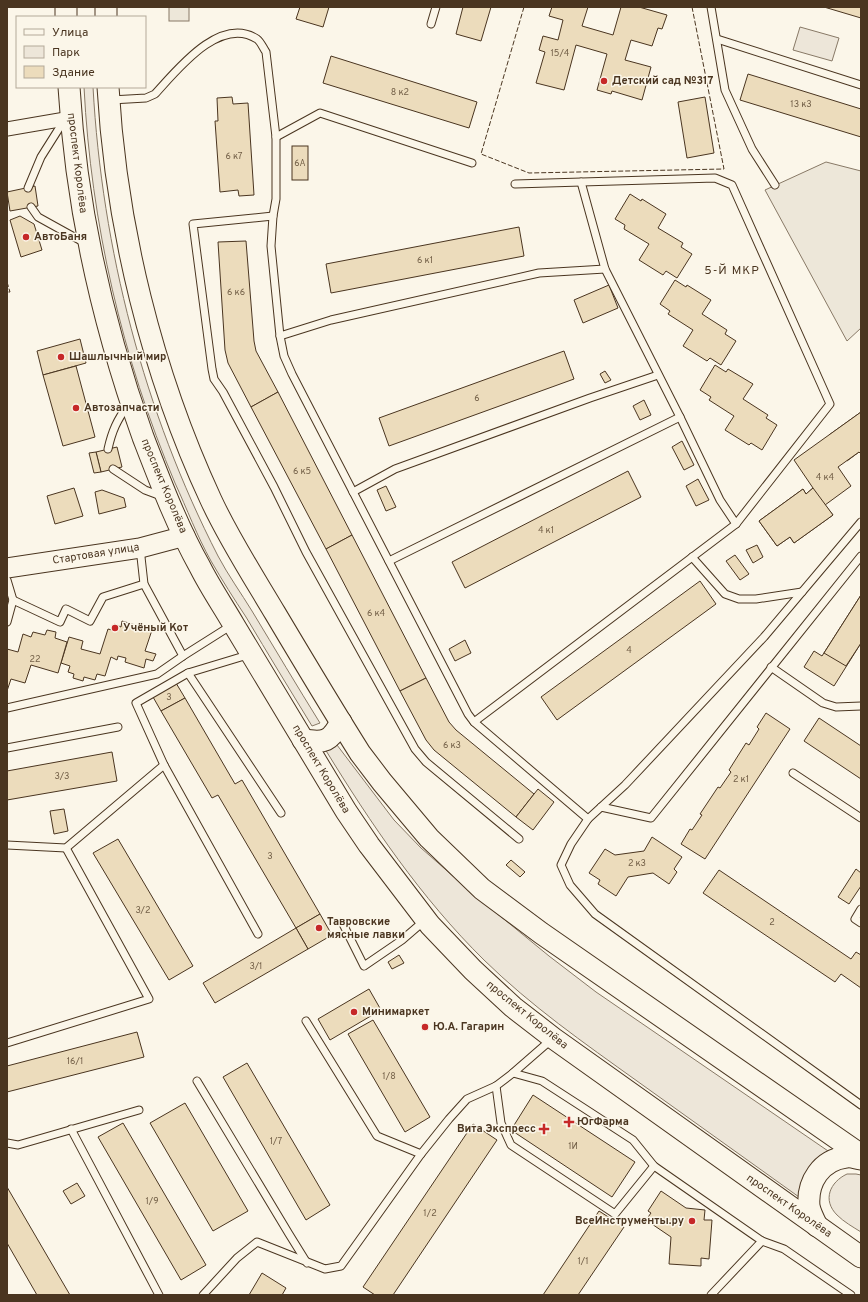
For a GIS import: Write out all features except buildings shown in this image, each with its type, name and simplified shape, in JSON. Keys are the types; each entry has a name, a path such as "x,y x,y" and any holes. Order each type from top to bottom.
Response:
{"main road":[{"name":"проспект Королёва","path":"69,88 68,119 89,245 104,313 131,402 155,468 199,567 346,811 426,919 478,974 513,1007 553,1038 861,1257"},
{"path":"109,93 114,154 130,252 155,352 187,443 211,500 236,549 360,753 405,811 429,838 482,889 541,933 861,1155"},
{"path":"303,740 317,742 329,739 341,722"},
{"path":"816,1226 809,1207 809,1190 817,1173 831,1160 847,1157 861,1159"}],"street":[{"path":"7,129 68,119"},
{"name":"Стартовая улица","path":"7,568 140,548 185,536"}],"lane":[{"path":"431,24 436,7"},
{"path":"711,7 726,90 752,148 775,185"},
{"path":"109,93 146,98 150,97 155,94 202,47 223,36 241,33 258,40 266,52 276,137 276,199 271,246 280,336 284,356 468,714 474,722 588,819"},
{"path":"717,39 861,84"},
{"path":"276,137 320,113 472,163"},
{"path":"28,188 41,157 68,119"},
{"path":"474,722 736,524 830,404 732,184 715,178 516,184"},
{"path":"581,182 605,269 720,500 736,524"},
{"path":"31,207 38,217 89,245"},
{"path":"273,216 193,224 209,356 214,378 263,467 306,552 415,749 426,762 519,839"},
{"path":"280,336 331,320 539,274 605,269"},
{"path":"353,492 395,468 658,375"},
{"path":"108,449 113,430 119,417 131,402"},
{"path":"389,561 680,417"},
{"path":"113,469 145,490 168,498"},
{"path":"861,522 753,648 624,785 588,819 571,844 561,865 570,885 595,914 861,1105"},
{"path":"140,548 144,584 183,656"},
{"path":"601,807 651,818 861,556"},
{"path":"692,557 725,594 740,599 756,599 802,592"},
{"path":"7,580 13,600 7,622"},
{"path":"13,600 60,622 66,609 90,621 103,597 144,584"},
{"path":"7,708 157,674 234,624"},
{"path":"250,652 241,657 188,673 136,703 164,765 258,934"},
{"path":"770,668 823,703 836,707 861,706"},
{"path":"188,673 281,813"},
{"path":"7,748 118,727"},
{"path":"7,845 66,848 164,765"},
{"path":"793,773 861,818"},
{"path":"7,1043 150,999 66,848"},
{"path":"861,909 855,919 861,923"},
{"path":"343,924 364,966 402,940 426,919"},
{"path":"306,1021 377,1136 421,1154"},
{"path":"203,1295 237,1258 257,1242 325,1269 341,1266 421,1154 467,1099 496,1086 553,1038"},
{"path":"513,1073 542,1081 633,1140 654,1166 762,1242 784,1249 851,1295"},
{"path":"197,1081 308,1263"},
{"path":"496,1086 501,1123 510,1145 615,1214 654,1166"},
{"path":"7,1143 18,1145 139,1110"},
{"path":"71,1130 159,1295"},
{"path":"711,1295 762,1242"}],"green space":[{"path":"800,27 839,38 832,61 793,50"},
{"path":"84,88 93,88 98,148 106,208 117,269 131,328 148,387 169,445 192,501 218,556 320,723 312,726 211,561 175,483 156,436 139,388 112,289 94,189"},
{"path":"337,745 394,820 421,848 477,897 596,992 831,1153 816,1161 808,1169 799,1197 578,1038 520,993 484,960 418,886 360,805 325,749"},
{"path":"847,1174 861,1175 861,1232 840,1218 832,1209 830,1203 829,1198 832,1187 841,1177"}],"shaded area":[{"path":"169,7 189,7 189,21 169,21"},
{"path":"826,162 861,171 861,328 847,341 765,190"}],"fence":[{"path":"524,7 481,154 529,173 724,169 692,7"},
{"path":"7,282 10,292 7,292"}],"place":[{"name":"Детский сад №317","path":"604,81"},
{"name":"АвтоБаня","path":"26,237"},
{"name":"Шашлычный мир","path":"61,357"},
{"name":"Автозапчасти","path":"76,408"},
{"name":"Учёный Кот","path":"115,628"},
{"name":"Тавровские мясные лавки","path":"319,928"},
{"name":"Минимаркет","path":"354,1012"},
{"name":"Ю.А. Гагарин","path":"425,1027"},
{"name":"ЮгФарма","path":"569,1122"},
{"name":"Вита Экспресс","path":"544,1129"},
{"name":"ВсеИнструменты.ру","path":"692,1221"}],"district":[{"name":"5-Й МКР","path":"732,271"}]}
